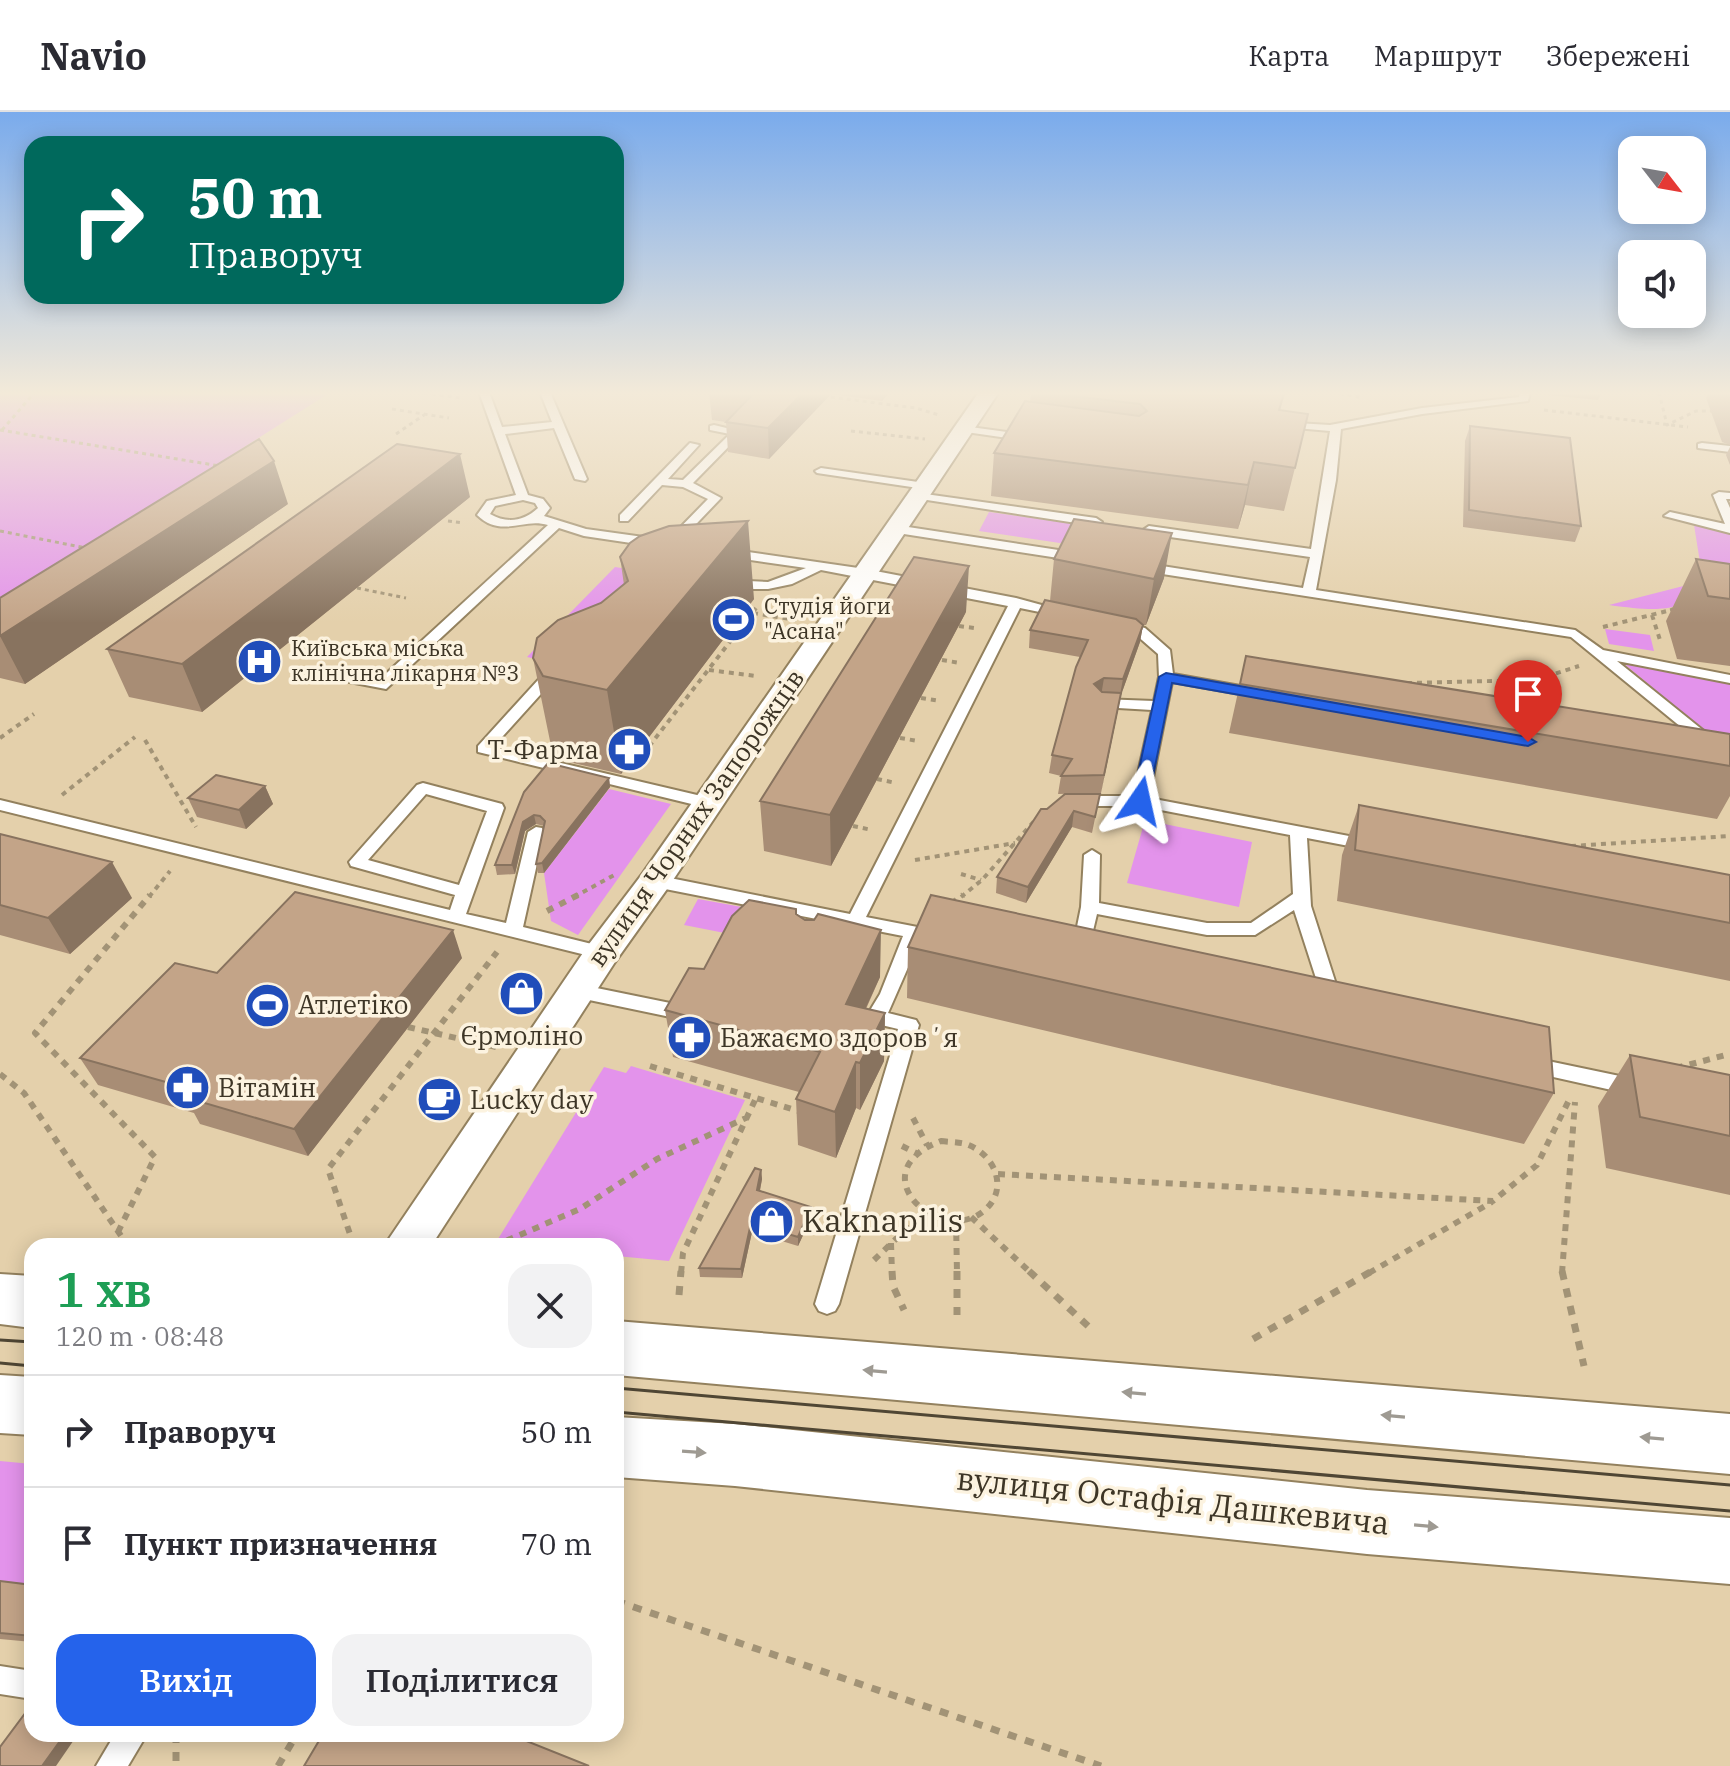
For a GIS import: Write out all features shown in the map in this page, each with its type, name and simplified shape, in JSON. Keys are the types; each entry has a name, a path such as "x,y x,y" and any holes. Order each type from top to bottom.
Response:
{"street":[{"name":"вулиця Чорних Запорожців","path":"411,1238 602,953 655,881 921,491 932,469"},
{"path":"0,1299 24,1301"},
{"path":"624,1349 1730,1444"},
{"path":"0,1404 24,1406"},
{"name":"вулиця Остафія Дашкевича","path":"624,1448 735,1455 1722,1560"}],"lane":[{"path":"513,469 523,497"},
{"path":"577,469 581,479"},
{"path":"624,518 671,469"},
{"path":"686,484 701,469"},
{"path":"1309,593 1331,469"},
{"path":"821,471 1112,524"},
{"path":"658,558 677,545 715,498 686,484 660,481"},
{"path":"1670,516 1730,526 1719,495 1730,496"},
{"path":"536,517 543,505 523,497 491,503 483,515 504,524 536,517 584,532 677,545"},
{"path":"318,672 381,686 557,523"},
{"path":"1128,527 1317,554"},
{"path":"895,529 1096,560"},
{"path":"714,551 865,573 1078,617"},
{"path":"1126,565 1575,634 1730,760"},
{"path":"730,583 757,588 784,584 820,566"},
{"path":"856,920 1016,602"},
{"path":"1109,624 1140,631 1165,653 1166,677 1140,801"},
{"path":"1599,654 1730,679"},
{"path":"565,659 483,749 708,803"},
{"path":"1166,677 1284,698"},
{"path":"1101,703 1158,706"},
{"path":"456,917 496,808 423,788 357,862 465,892"},
{"path":"1037,818 1058,802 1140,801 1386,848"},
{"path":"0,805 602,953"},
{"path":"1298,830 1302,906 1321,959 1337,1020 1324,1017"},
{"path":"513,931 536,832"},
{"path":"1080,966 1090,907 1092,855"},
{"path":"655,881 768,910 856,920 957,941"},
{"path":"1090,907 1207,929 1255,929 1302,896"},
{"path":"821,938 833,917"},
{"path":"827,1304 909,1025 876,1017 889,994 914,932"},
{"path":"577,991 680,1012 693,991"},
{"path":"1514,1062 1654,1091"},
{"path":"0,1680 24,1684"},
{"path":"111,1766 127,1742"}],"path":[{"path":"448,521 459,512"},
{"path":"0,531 87,548"},
{"path":"633,767 774,585"},
{"path":"357,588 406,598"},
{"path":"1394,683 1535,680 1579,666 1575,634 1682,608"},
{"path":"753,613 798,620"},
{"path":"709,670 760,676"},
{"path":"0,738 34,714"},
{"path":"35,814 135,737"},
{"path":"118,1232 155,1157 35,1033 186,851 198,830 145,740"},
{"path":"914,932 982,880 1037,818"},
{"path":"1562,846 1730,836"},
{"path":"885,862 1016,843"},
{"path":"351,1238 328,1169 437,1033 513,931 622,871"},
{"path":"961,874 982,880"},
{"path":"408,1027 509,1050"},
{"path":"1654,1091 1680,1065 1730,1054"},
{"path":"650,1066 877,1134"},
{"path":"0,1074 24,1093 122,1238"},
{"path":"1253,1339 1493,1201 1537,1165 1576,1086 1562,1272 1584,1366"},
{"path":"679,1295 683,1253 756,1098"},
{"path":"513,1238 580,1209 657,1159 748,1117"},
{"path":"956,1141 983,1152 993,1162 998,1174 994,1199 985,1209 971,1217 956,1220 924,1212 905,1189 907,1163 927,1145 956,1141"},
{"path":"998,1174 1493,1201"},
{"path":"971,1217 1088,1326"},
{"path":"956,1220 957,1315"},
{"path":"891,1243 893,1286 904,1310"},
{"path":"624,1604 1101,1766"},
{"path":"176,1742 176,1766"},
{"path":"278,1766 292,1742"}],"shaded area":[{"path":"0,469 209,469 208,470 0,628"},
{"path":"989,512 1168,537 1161,558 979,531"},
{"path":"1694,525 1730,531 1730,580 1672,607 1645,609 1609,605 1703,581"},
{"path":"615,567 640,571 554,663 527,657"},
{"path":"1605,629 1650,635 1654,651 1609,644"},
{"path":"1622,662 1730,684 1730,752"},
{"path":"609,789 671,804 578,935 551,921 544,873"},
{"path":"1145,820 1252,842 1239,907 1127,883"},
{"path":"698,899 753,909 740,936 684,925"},
{"path":"631,1066 745,1100 669,1261 624,1257 624,1238 499,1238 604,1067 626,1073"},
{"path":"0,1461 24,1463 24,1590 0,1588"}],"building":[{"path":"210,469 261,469 0,636 0,598"},
{"path":"361,469 440,469 182,664 107,649"},
{"path":"1122,469 1252,469 1248,485"},
{"path":"1469,469 1574,469 1581,526 1469,510"},
{"path":"1074,519 1172,533 1154,579 1054,559"},
{"path":"748,521 607,690 543,676 533,658 537,638 558,620 601,603 628,581 620,557 630,543 640,536 669,526"},
{"path":"914,557 969,566 830,815 760,801"},
{"path":"1696,559 1730,564 1730,599 1708,596"},
{"path":"1045,600 1136,619 1143,625 1123,679 1104,678 1094,684 1102,692 1121,693 1104,775 1061,776 1072,759 1052,755 1076,667 1088,640 1030,630"},
{"path":"1246,656 1730,734 1730,766 1240,684"},
{"path":"548,763 609,778 542,863 536,864 545,821 534,815 523,822 512,865 495,865 524,792"},
{"path":"216,775 265,786 239,810 188,798"},
{"path":"1065,794 1100,794 1095,817 1074,811 1028,887 997,877 1041,809 1047,809"},
{"path":"1359,805 1730,875 1730,923 1355,850"},
{"path":"0,834 112,862 48,918 0,905"},
{"path":"295,892 453,930 294,1129 184,1097 191,1089 80,1058 175,963 217,973"},
{"path":"931,895 1549,1027 1554,1093 908,947"},
{"path":"749,900 796,909 796,914 805,920 814,920 818,914 881,930 846,1004 885,1013 860,1063 856,1062 835,1112 796,1099 820,1052 665,1010 689,968 704,969 732,916"},
{"path":"1630,1055 1730,1075 1730,1136 1640,1117"},
{"path":"755,1168 761,1170 757,1190 811,1207 798,1237 751,1223 741,1269 699,1268"},
{"path":"0,1581 24,1584 24,1635 0,1633"},
{"path":"24,1715 24,1742 59,1742 42,1766 0,1766 0,1747"},
{"path":"318,1742 529,1742 589,1766 304,1766"}],"tram line":[{"path":"0,1340 24,1342"},
{"path":"0,1363 24,1365"},
{"path":"624,1389 1730,1485"},
{"path":"624,1413 1730,1511"}],"place":[{"name":"Студія йоги \"Асана\"","path":"733,619"},
{"name":"Київська міська клінічна лікарня №3","path":"260,661"},
{"name":"Т-Фарма","path":"630,750"},
{"name":"Єрмоліно","path":"522,993"},
{"name":"Атлетіко","path":"267,1005"},
{"name":"Бажаємо здоровʼя","path":"689,1038"},
{"name":"Вітамін","path":"187,1088"},
{"name":"Lucky day","path":"439,1100"},
{"name":"Kaknapilis","path":"771,1221"}],"route":[{"path":"1140,801 1166,677 1528,742"}]}
